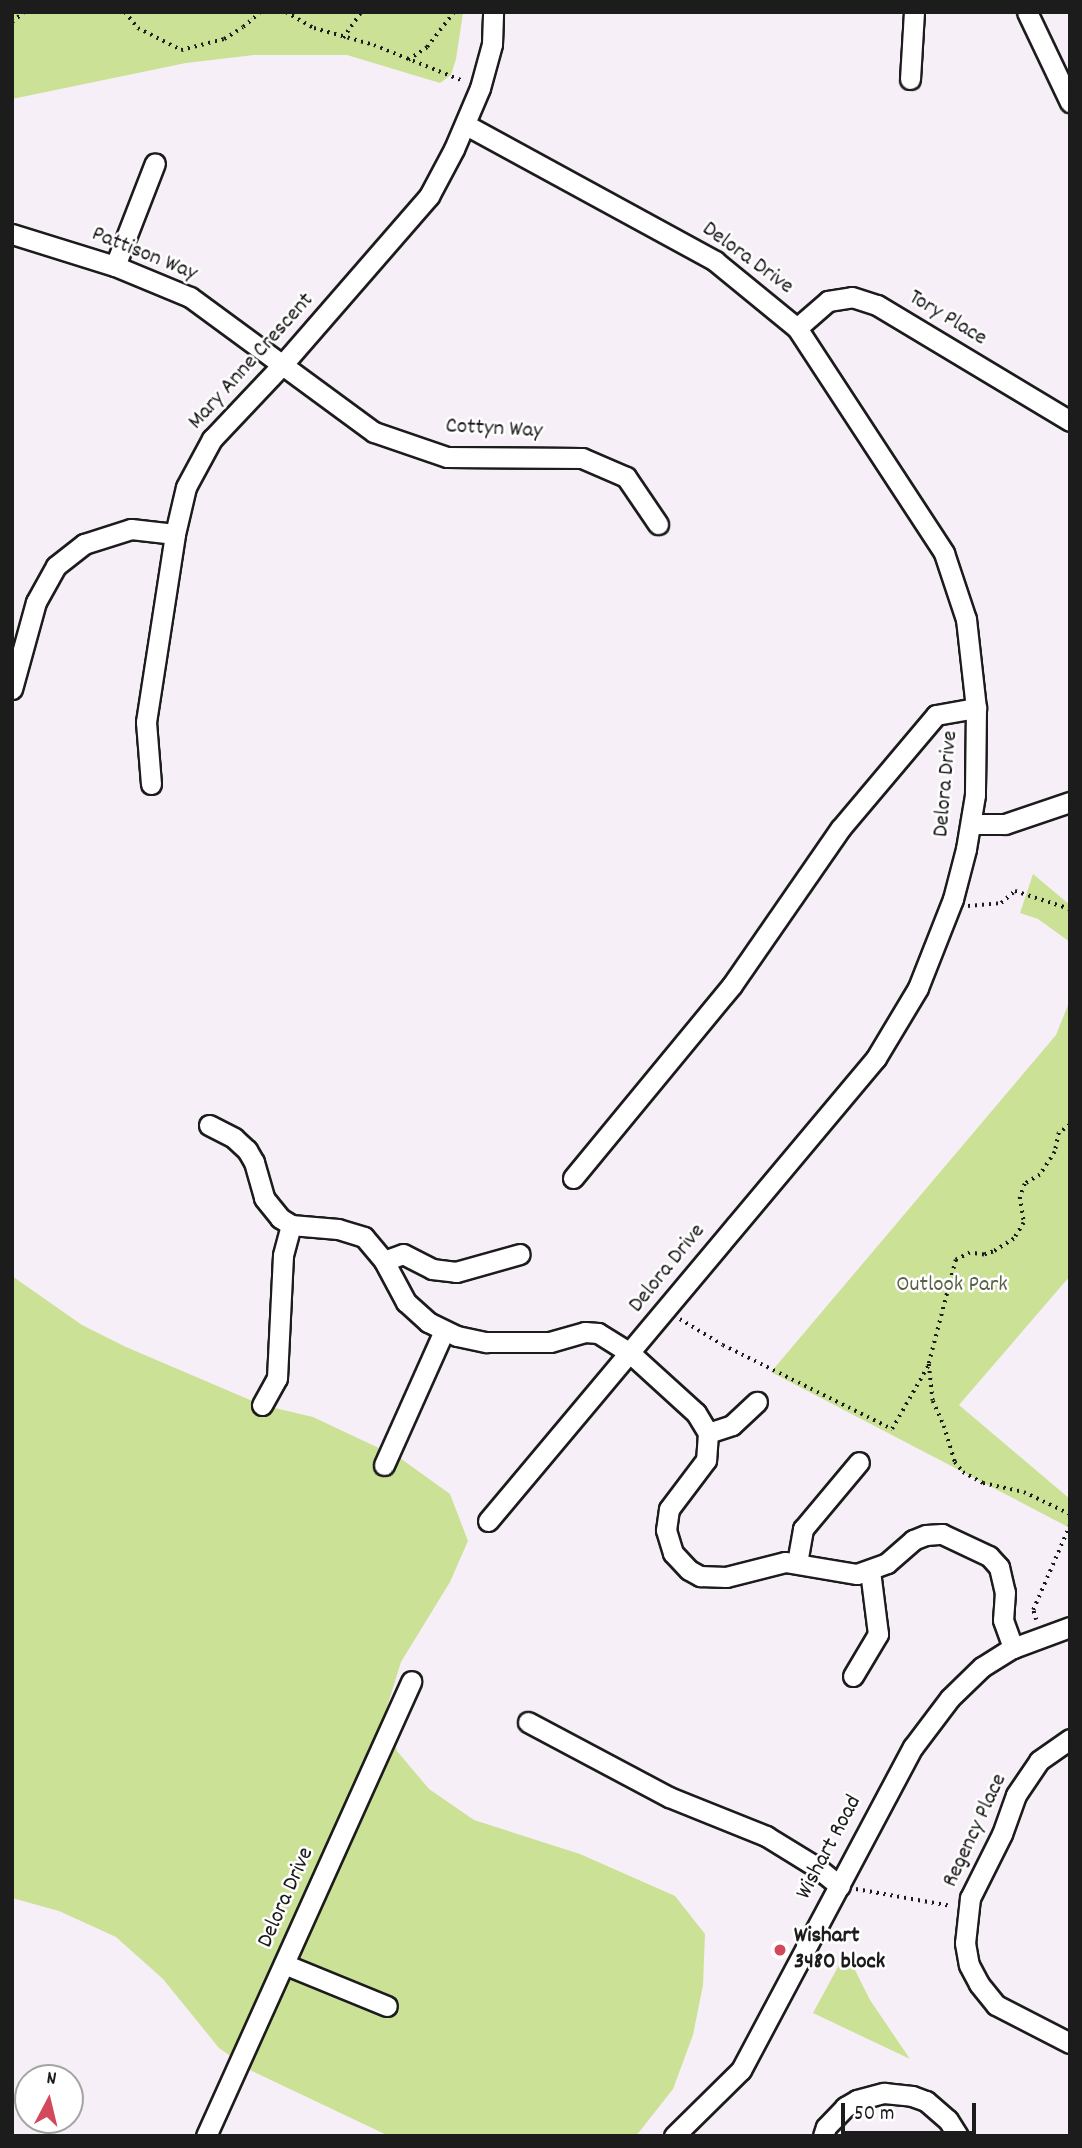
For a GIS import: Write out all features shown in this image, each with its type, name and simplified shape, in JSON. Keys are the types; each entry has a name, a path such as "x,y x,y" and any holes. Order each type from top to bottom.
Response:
{"street":[{"name":"Mary Anne Crescent","path":"151,784 146,722 186,487 212,439 414,217 443,173 480,88 492,44 493,12"},
{"path":"910,79 914,12"},
{"path":"1027,12 1070,102"},
{"name":"Delora Drive","path":"466,125 715,261 797,328 944,553 961,596 971,639 976,708 976,766 971,824 953,899 918,988 876,1058 488,1521"},
{"path":"115,265 155,163"},
{"name":"Pattison Way","path":"12,234 115,265 190,297 283,364"},
{"name":"Tory Place","path":"797,328 828,301 852,297 877,305 1070,421"},
{"name":"Cottyn Way","path":"283,364 374,432 447,457 582,458 626,477 658,524"},
{"path":"12,689 36,602 57,566 84,544 131,529 176,534"},
{"path":"573,1178 732,985 840,829 936,715 976,708"},
{"path":"971,824 1005,824 1070,802"},
{"path":"209,1125 234,1138 247,1150 254,1162 264,1198 280,1218 291,1225 350,1231 363,1237 384,1261 406,1302 428,1322 470,1340 535,1343 584,1332 598,1333 630,1353 696,1413 708,1433 706,1460 669,1508 666,1530 673,1553 689,1570 714,1577 774,1563 797,1563 841,1574 870,1571 887,1563 912,1540 926,1535 951,1537 989,1556 1004,1577 1003,1620 1013,1648"},
{"path":"262,1405 277,1378 284,1255 291,1225"},
{"path":"384,1261 403,1254 446,1273 520,1254"},
{"path":"384,1465 444,1331"},
{"path":"708,1433 732,1424 757,1402"},
{"path":"797,1563 803,1529 859,1462"},
{"path":"853,1676 878,1634 870,1571"},
{"name":"Wishart Road","path":"674,2136 741,2070 913,1747 950,1698 982,1667 1013,1648 1041,1635 1070,1627"},
{"name":"Delora Drive","path":"206,2136 411,1681"},
{"path":"528,1722 670,1797 766,1836 815,1866 840,1886"},
{"name":"Regency Place","path":"1067,2039 1029,2024 996,2005 979,1984 969,1965 965,1943 967,1909 1016,1795 1039,1760 1070,1739"},
{"path":"284,1964 387,2006"},
{"path":"823,2136 826,2127 845,2107 857,2100 884,2093 912,2096 926,2101 948,2120 958,2136"}],"path":[{"path":"12,22 24,12"},
{"path":"125,12 138,27 181,50 224,39 260,12"},
{"path":"248,12 251,19"},
{"path":"286,12 314,28 374,45 480,88"},
{"path":"343,38 361,12"},
{"path":"408,60 427,47 454,12"},
{"path":"953,899 961,904 982,906 1001,903 1015,891 1070,909"},
{"path":"665,1310 723,1345 788,1374 892,1429 929,1364 956,1260 970,1253 984,1255 993,1252 1014,1239 1024,1223 1020,1198 1025,1184 1040,1175 1055,1152 1059,1133 1070,1125"},
{"path":"929,1364 933,1401 955,1461 963,1472 983,1483 1024,1492 1070,1514"},
{"path":"1041,1635 1033,1610 1070,1525"},
{"path":"840,1886 967,1909"}],"green space":[{"path":"12,12 463,13 451,75 440,83 347,55 254,55 186,63 12,99"},
{"path":"1033,874 1070,905 1070,942 1038,919 1020,913"},
{"name":"Outlook Park","path":"1070,1000 1070,1276 959,1405 1070,1499 1070,1528 771,1372 1056,1035"},
{"path":"12,1276 82,1325 126,1347 262,1405 313,1417 400,1458 450,1494 468,1541 450,1582 401,1662 387,1707 397,1751 429,1789 474,1820 580,1854 675,1896 705,1934 703,1985 693,2035 673,2089 636,2136 389,2136 252,2071 219,2048 163,1979 116,1937 59,1911 12,1898"},
{"path":"846,1952 870,2000 910,2059 813,2013"}],"place":[{"name":"Wishart 3480 block","path":"780,1950"}]}
